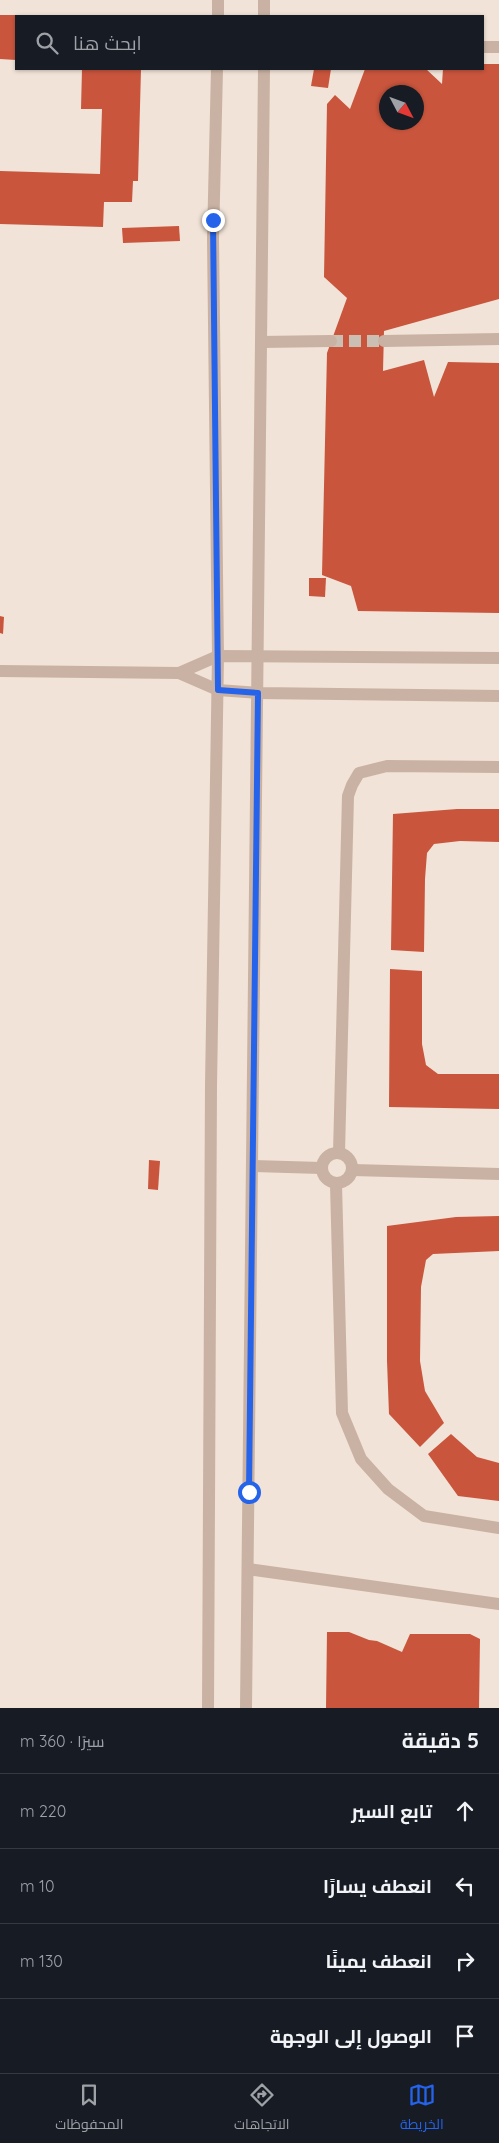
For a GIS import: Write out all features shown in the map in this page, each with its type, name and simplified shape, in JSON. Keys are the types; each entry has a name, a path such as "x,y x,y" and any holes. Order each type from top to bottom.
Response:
{"street":[{"path":"218,0 218,15"},
{"path":"264,0 264,15"},
{"path":"484,47 499,47"},
{"path":"208,1708 211,1086 218,690 213,239 217,70"},
{"path":"246,1708 264,70"},
{"path":"384,341 499,339"},
{"path":"261,342 331,342"},
{"path":"179,673 218,656 499,658"},
{"path":"0,671 179,673 218,690 258,693 499,696"},
{"path":"339,1153 348,796 352,785 359,773 387,766 499,767"},
{"path":"339,1153 350,1160 353,1170 345,1182 336,1184 327,1180 322,1168 326,1158 339,1153"},
{"path":"253,1166 322,1168"},
{"path":"353,1170 499,1174"},
{"path":"336,1184 342,1413 360,1459 388,1489 424,1516 499,1528"},
{"path":"248,1569 499,1604"}],"building":[{"path":"0,15 15,15 15,60 0,59"},
{"path":"484,64 499,64 499,299 384,331 383,371 424,360 434,397 448,362 499,363 499,613 358,611 351,586 322,575 327,353 347,298 324,277 327,104 335,95 350,109 365,70 427,70 442,84 443,70 484,70"},
{"path":"82,70 141,70 138,181 133,181 132,202 104,202 103,227 0,224 0,171 100,174 102,109 81,109"},
{"path":"314,70 331,70 328,88 311,86"},
{"path":"179,226 180,241 123,243 122,228"},
{"path":"309,578 326,578 325,597 309,596"},
{"path":"0,616 4,617 3,634 0,633"},
{"path":"457,809 499,809 499,842 460,841 434,844 427,853 424,952 391,950 393,814"},
{"path":"390,969 422,971 422,1044 426,1065 438,1074 499,1074 499,1109 389,1107"},
{"path":"149,1160 160,1161 158,1190 148,1189"},
{"path":"499,1216 499,1251 433,1254 426,1260 421,1287 420,1361 425,1391 444,1423 420,1447 389,1414 387,1226 456,1217"},
{"path":"451,1434 477,1457 499,1463 499,1501 458,1496 428,1454"},
{"path":"327,1632 349,1632 402,1652 410,1634 470,1634 480,1639 479,1708 326,1708"}],"tunnel":[{"path":"331,341 384,341"}],"route":[{"path":"213,220 218,690 258,693 249,1492"}]}
